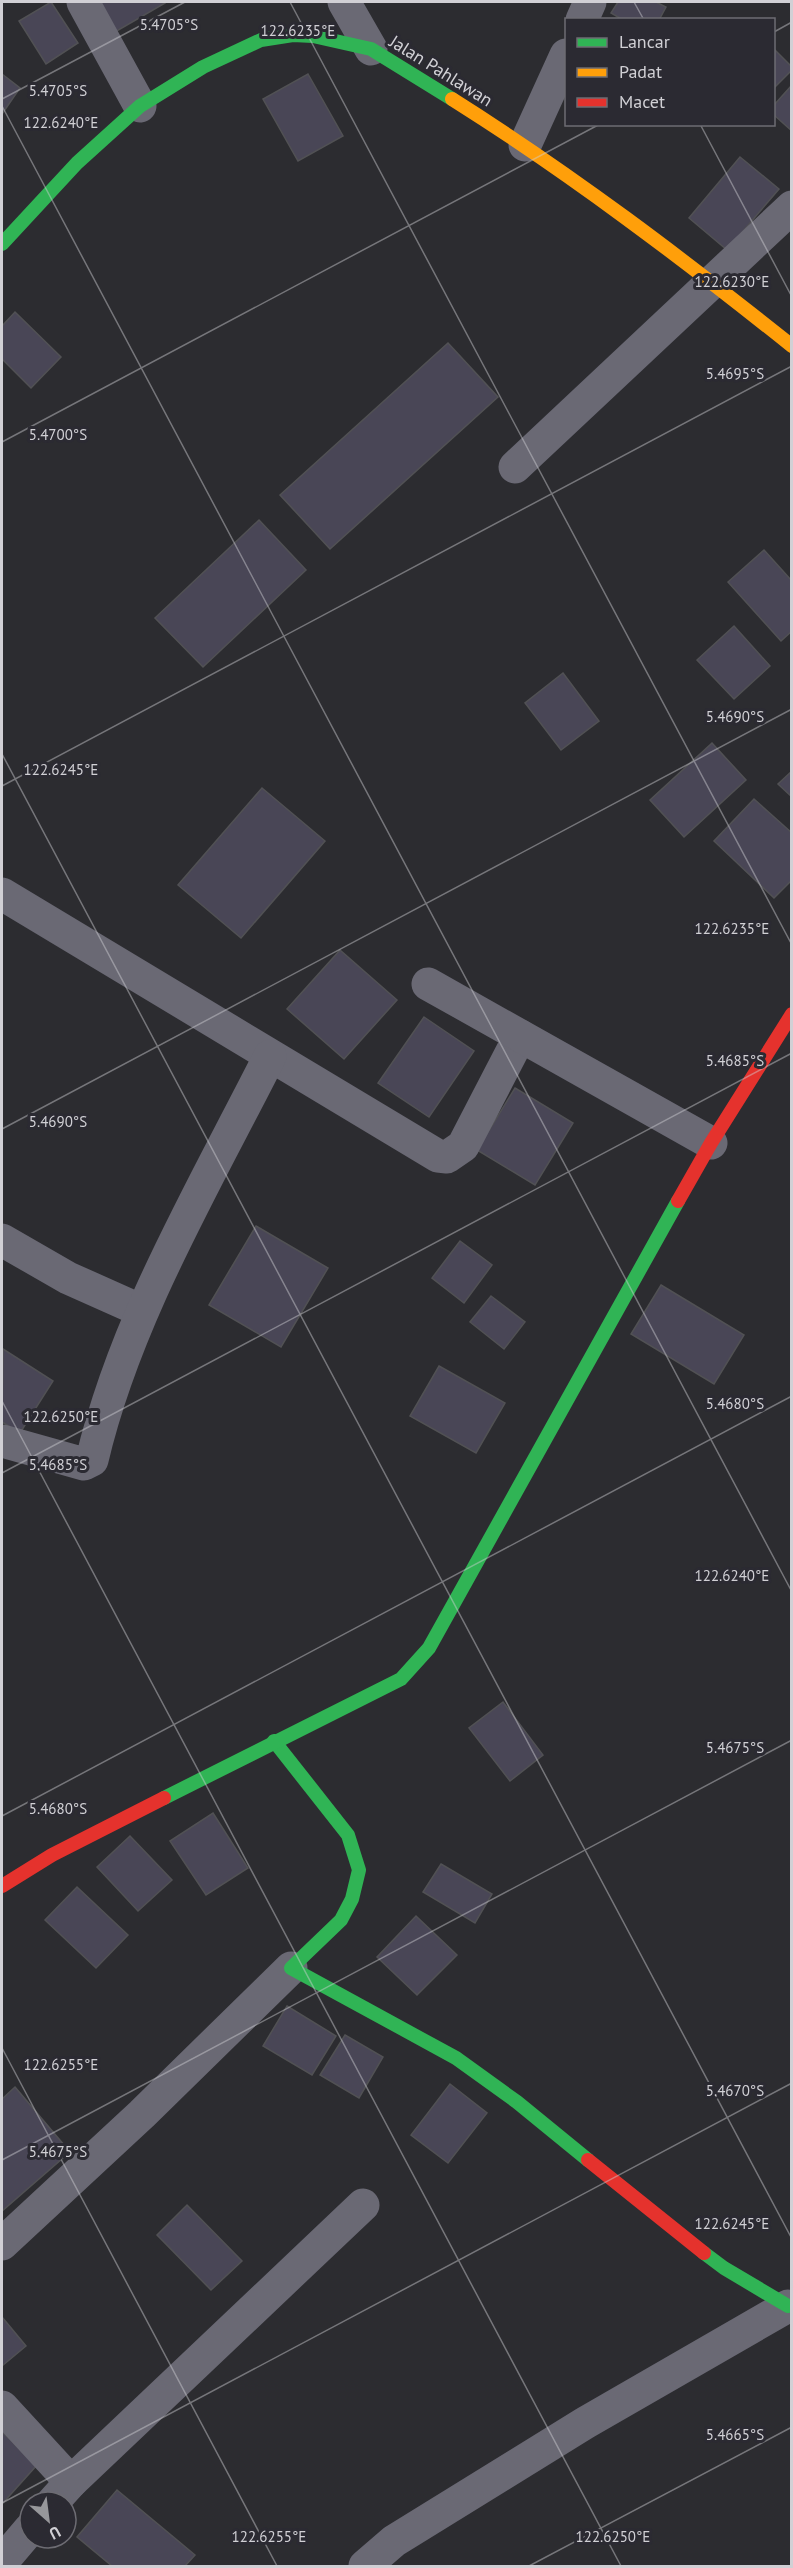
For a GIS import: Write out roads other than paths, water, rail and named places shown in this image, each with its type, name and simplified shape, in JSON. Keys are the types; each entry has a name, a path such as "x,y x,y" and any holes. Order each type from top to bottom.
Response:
{"main road":[{"name":"Jalan Pahlawan","path":"2,244 77,163 140,106 203,67 261,40 292,35 313,36 371,49 525,145 713,283 792,346"},
{"path":"2,1886 52,1855 274,1741 401,1679 429,1648 711,1143 792,1014"},
{"path":"274,1741 348,1835 359,1870 352,1899 341,1920 291,1968 456,2058 517,2102 694,2246 724,2268 790,2306"}],"street":[{"path":"83,2 140,106"},
{"path":"344,2 371,49"},
{"path":"583,18 591,2"},
{"path":"525,145 565,59"},
{"path":"515,467 792,207"},
{"path":"2,894 438,1156 447,1157 463,1146 520,1036"},
{"path":"428,984 711,1143"},
{"path":"2,1441 84,1464 92,1460 101,1424 142,1311 270,1056"},
{"path":"2,1240 68,1278 142,1311"},
{"path":"2,2244 142,2114 291,1968"},
{"path":"64,2490 363,2205"},
{"path":"365,2566 394,2541 565,2435 790,2306"},
{"path":"2,2407 61,2490"},
{"path":"2,2562 18,2543"}]}
